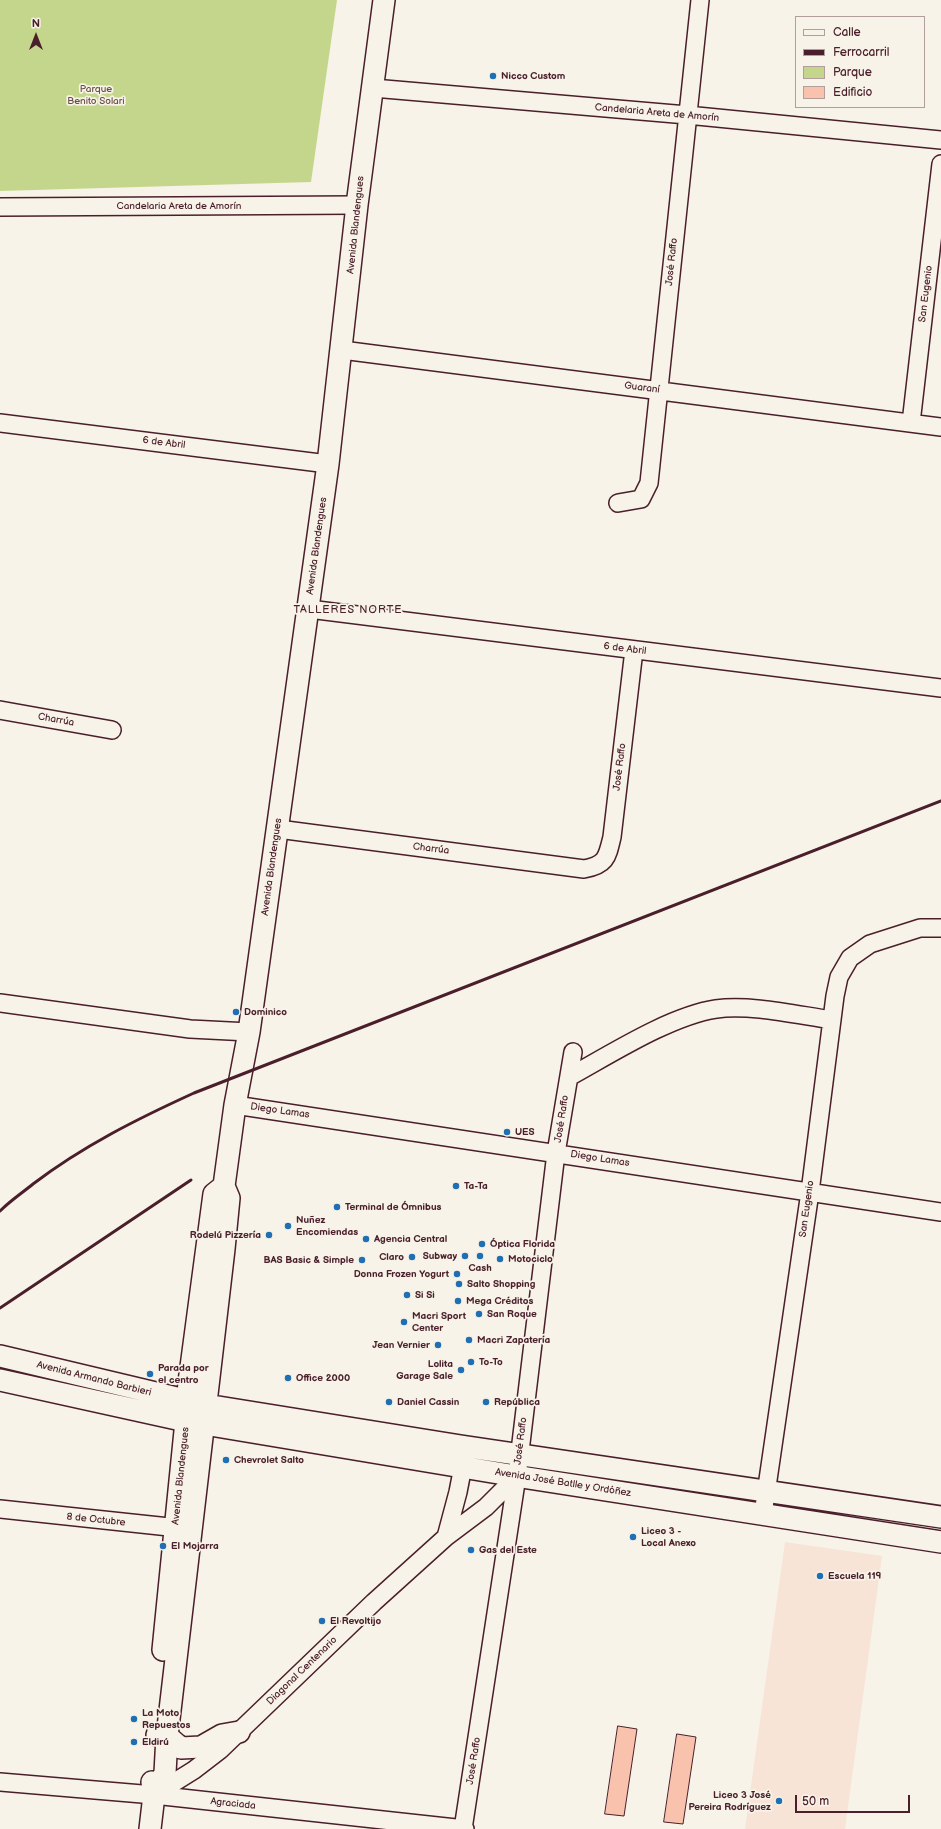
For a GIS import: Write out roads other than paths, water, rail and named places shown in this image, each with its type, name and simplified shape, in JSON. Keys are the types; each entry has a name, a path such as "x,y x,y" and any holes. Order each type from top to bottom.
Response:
{"street":[{"name":"Avenida Blandengues","path":"150,1829 154,1795 165,1773 161,1736 196,1413 189,1382 214,1194 224,1186 235,1105 249,1032 278,830 328,464 342,350 357,205 384,0"},
{"name":"José Raffo","path":"618,503 641,499 648,483 700,0"},
{"name":"Candelaria Areta de Amorín","path":"373,88 687,115 941,140"},
{"name":"San Eugenio","path":"911,424 941,164"},
{"name":"Candelaria Areta de Amorín","path":"0,207 357,205"},
{"name":"Guaraní","path":"342,350 941,427"},
{"name":"6 de Abril","path":"0,423 328,464"},
{"name":"6 de Abril","path":"309,609 941,688"},
{"name":"José Raffo","path":"584,869 596,867 604,862 612,837 634,650"},
{"name":"Charrúa","path":"0,710 112,730"},
{"name":"Charrúa","path":"278,830 584,869"},
{"name":"San Eugenio","path":"763,1514 810,1192 839,977 850,958 870,944 920,928 941,928"},
{"path":"0,1003 190,1029 249,1032"},
{"path":"569,1077 666,1025 716,1009 747,1008 832,1020"},
{"name":"José Raffo","path":"464,1829 520,1455 556,1152 573,1052"},
{"name":"Diego Lamas","path":"235,1105 556,1152 941,1212"},
{"name":"Avenida Armando Barbieri","path":"0,1356 196,1413"},
{"name":"Avenida Armando Barbieri","path":"0,1380 196,1413"},
{"name":"Avenida José Batlle y Ordóñez","path":"196,1413 461,1446 941,1517"},
{"name":"Avenida José Batlle y Ordóñez","path":"196,1413 463,1467 941,1542"},
{"path":"446,1537 463,1467 465,1453 461,1446"},
{"name":"Diagonal Centenario","path":"154,1795 199,1766 220,1750 374,1602 446,1537 486,1507 517,1476"},
{"name":"8 de Octubre","path":"0,1509 184,1529"},
{"path":"161,1736 181,1748 201,1747 222,1735 239,1732"},
{"name":"Agraciada","path":"0,1782 154,1795 464,1829"}],"railway":[{"path":"0,1211 33,1184 71,1157 131,1123 194,1093 941,801"},
{"path":"0,1308 191,1180"}],"place":[{"name":"Nicco Custom","path":"493,76"},
{"name":"Dominico","path":"236,1012"},
{"name":"UES","path":"507,1132"},
{"name":"Ta-Ta","path":"456,1186"},
{"name":"Terminal de Ómnibus","path":"337,1207"},
{"name":"Nuñez Encomiendas","path":"288,1226"},
{"name":"Rodelú Pizzería","path":"269,1235"},
{"name":"Agencia Central","path":"366,1239"},
{"name":"Óptica Florida","path":"482,1244"},
{"name":"Subway","path":"465,1256"},
{"name":"Cash","path":"480,1256"},
{"name":"Claro","path":"412,1257"},
{"name":"Motociclo","path":"500,1259"},
{"name":"BAS Basic & Simple","path":"362,1260"},
{"name":"Donna Frozen Yogurt","path":"457,1274"},
{"name":"Salto Shopping","path":"459,1284"},
{"name":"Si Si","path":"407,1295"},
{"name":"Mega Créditos","path":"458,1301"},
{"name":"San Roque","path":"479,1314"},
{"name":"Macri Sport Center","path":"404,1322"},
{"name":"Macri Zapatería","path":"469,1340"},
{"name":"Jean Vernier","path":"438,1345"},
{"name":"To-To","path":"471,1362"},
{"name":"Lolita Garage Sale","path":"461,1370"},
{"name":"Parada por el centro","path":"150,1374"},
{"name":"Office 2000","path":"288,1378"},
{"name":"Daniel Cassin","path":"389,1402"},
{"name":"República","path":"486,1402"},
{"name":"Chevrolet Salto","path":"226,1460"},
{"name":"Liceo 3 - Local Anexo","path":"633,1537"},
{"name":"El Mojarra","path":"163,1546"},
{"name":"Gas del Este","path":"471,1550"},
{"name":"Escuela 119","path":"820,1576"},
{"name":"El Revoltijo","path":"322,1621"},
{"name":"La Moto Repuestos","path":"134,1719"},
{"name":"Eldirú","path":"134,1742"},
{"name":"Liceo 3 José Pereira Rodríguez","path":"779,1801"}],"district":[{"name":"TALLERES NORTE","path":"348,610"}],"park label":[{"name":"Parque Benito Solari","path":"96,94"}]}
